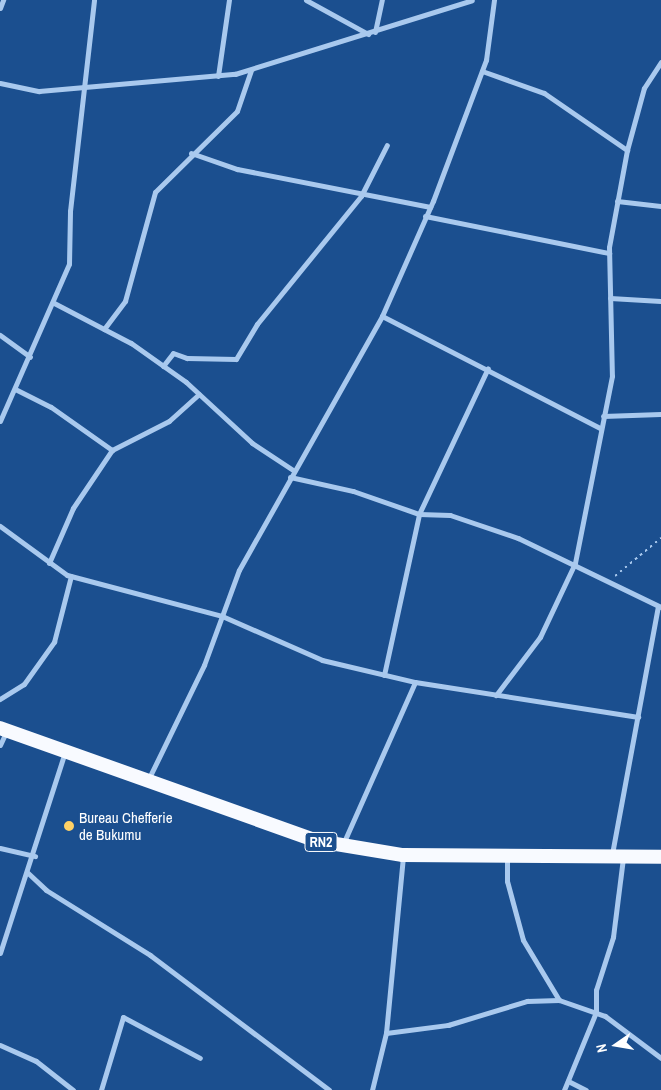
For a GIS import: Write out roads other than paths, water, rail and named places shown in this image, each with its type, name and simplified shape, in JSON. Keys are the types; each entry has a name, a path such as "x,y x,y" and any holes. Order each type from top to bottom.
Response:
{"highway":[{"name":"RN2","path":"3,730 146,783 318,841 403,855 661,857"}],"street":[{"path":"0,8 3,0"},
{"path":"0,421 54,303 69,264 70,212 87,87 94,0"},
{"path":"218,76 230,0"},
{"path":"306,0 368,34"},
{"path":"374,32 382,0"},
{"path":"0,83 39,90 218,76 251,70 472,0"},
{"path":"146,783 204,665 238,570 382,316 430,207 482,71 494,0"},
{"path":"496,694 540,637 575,563 600,428 612,376 609,253 617,201 627,150 644,88 661,62"},
{"path":"104,329 126,301 150,201 191,152 237,111 251,70"},
{"path":"482,71 544,93 627,150"},
{"path":"163,366 173,353 187,358 236,359 257,324 361,196 387,145"},
{"path":"191,152 237,169 361,196 430,207"},
{"path":"617,201 661,206"},
{"path":"425,216 609,253"},
{"path":"610,298 661,301"},
{"path":"54,303 104,329 163,366 199,394 252,443 293,470"},
{"path":"382,316 488,368 600,428"},
{"path":"0,335 30,357"},
{"path":"384,675 419,514 488,368"},
{"path":"15,389 51,407 112,450"},
{"path":"49,563 73,508 112,450 168,421 199,394"},
{"path":"603,416 661,414"},
{"path":"290,478 353,491 419,514 450,515 612,579 660,607 638,717 617,856 613,937 596,990 596,1012 564,1090"},
{"path":"0,526 49,563 71,576 222,616 322,660 415,682 638,717"},
{"path":"0,700 24,684 54,642 71,576"},
{"path":"343,845 415,682"},
{"path":"0,745 3,730"},
{"path":"0,954 35,856 64,754"},
{"path":"0,848 35,856"},
{"path":"372,1090 386,1033 403,855"},
{"path":"507,857 507,881 524,940 558,1000"},
{"path":"28,873 46,890 150,955 329,1090"},
{"path":"386,1033 448,1025 527,1001 558,1000 596,1012 661,1058"},
{"path":"101,1090 123,1017 200,1058"},
{"path":"0,1045 36,1061 73,1090"},
{"path":"568,1081 586,1090"}],"place":[{"name":"Bureau Chefferie de Bukumu","path":"69,826"}]}
